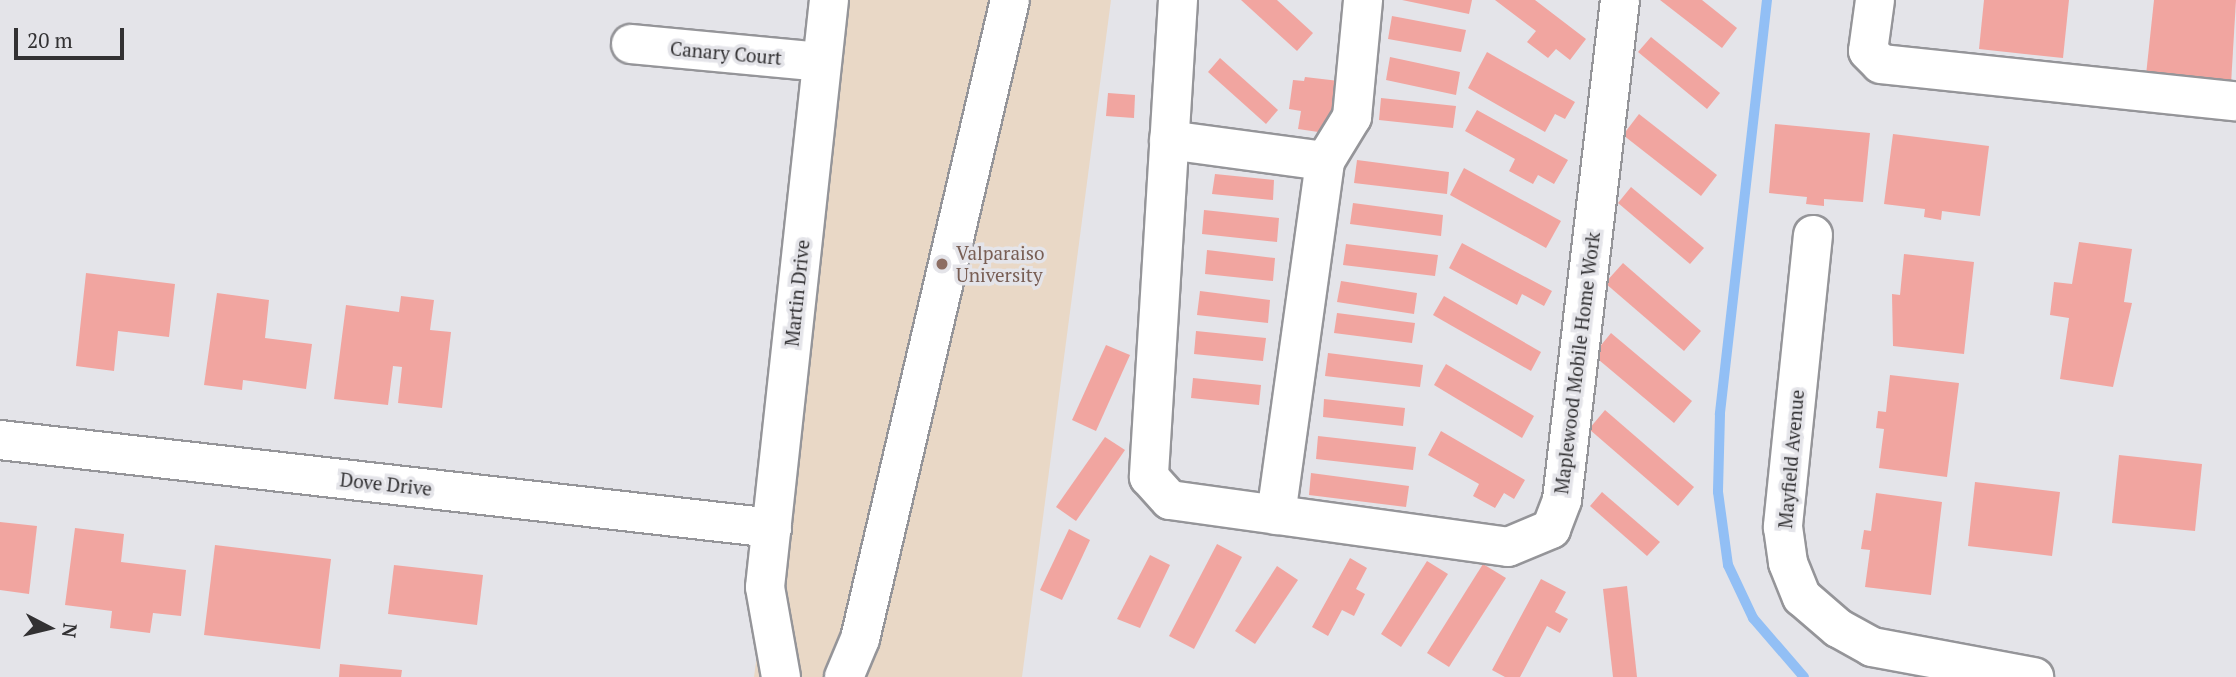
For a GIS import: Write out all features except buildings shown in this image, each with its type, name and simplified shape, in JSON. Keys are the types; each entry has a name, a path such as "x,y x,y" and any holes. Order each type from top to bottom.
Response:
{"street":[{"name":"Martin Drive","path":"781,677 765,587 820,62 829,0"},
{"path":"844,677 860,639 1010,0"},
{"name":"Maplewood Mobile Home Work","path":"1178,0 1149,477 1170,500 1508,547 1551,528 1562,500 1620,0"},
{"path":"1276,514 1325,162 1352,117 1363,0"},
{"path":"1875,0 1868,51 1881,64 2236,101"},
{"name":"Canary Court","path":"631,44 820,62"},
{"path":"1169,140 1325,162"},
{"name":"Mayfield Avenue","path":"1813,235 1783,527 1788,563 1802,597 1838,628 1872,647 2034,677"},
{"name":"Dove Drive","path":"0,440 772,528"}],"shaded area":[{"name":"Valparaiso University","path":"844,0 1111,0 1022,677 754,677"}],"waterway":[{"path":"1767,0 1720,414 1718,492 1728,565 1753,618 1804,677"}],"place":[{"name":"Valparaiso University","path":"942,264"}]}
